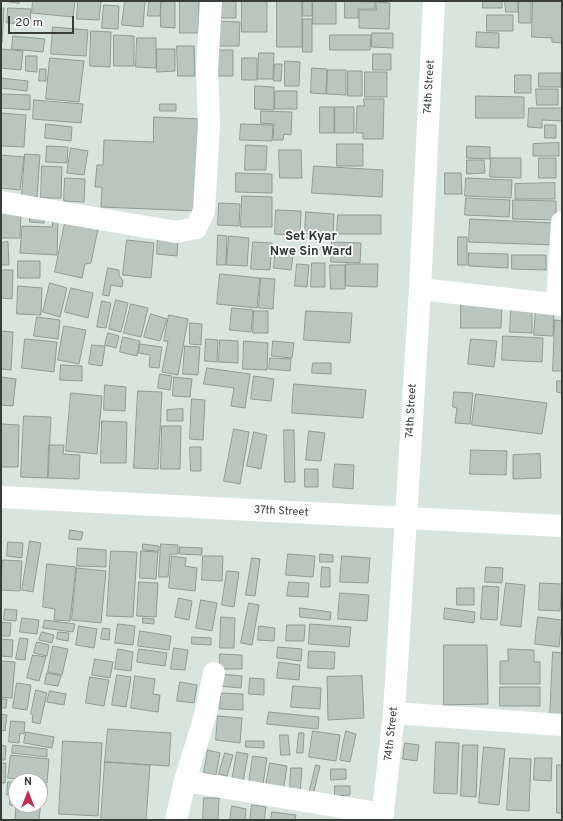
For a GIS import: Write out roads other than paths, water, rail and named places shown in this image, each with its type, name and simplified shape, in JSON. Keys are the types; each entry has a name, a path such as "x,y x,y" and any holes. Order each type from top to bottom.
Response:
{"street":[{"path":"1,202 176,232 196,228 204,212 209,124 207,70 210,1"},
{"name":"74th Street","path":"382,817 394,713 420,289 434,1"},
{"path":"420,289 560,305 562,222"},
{"name":"37th Street","path":"1,497 562,526"},
{"path":"176,820 185,780 205,716 214,673"},
{"path":"394,713 562,725"},
{"path":"185,780 382,817"}],"district":[{"name":"Set Kyar Nwe Sin Ward","path":"311,244"}]}
